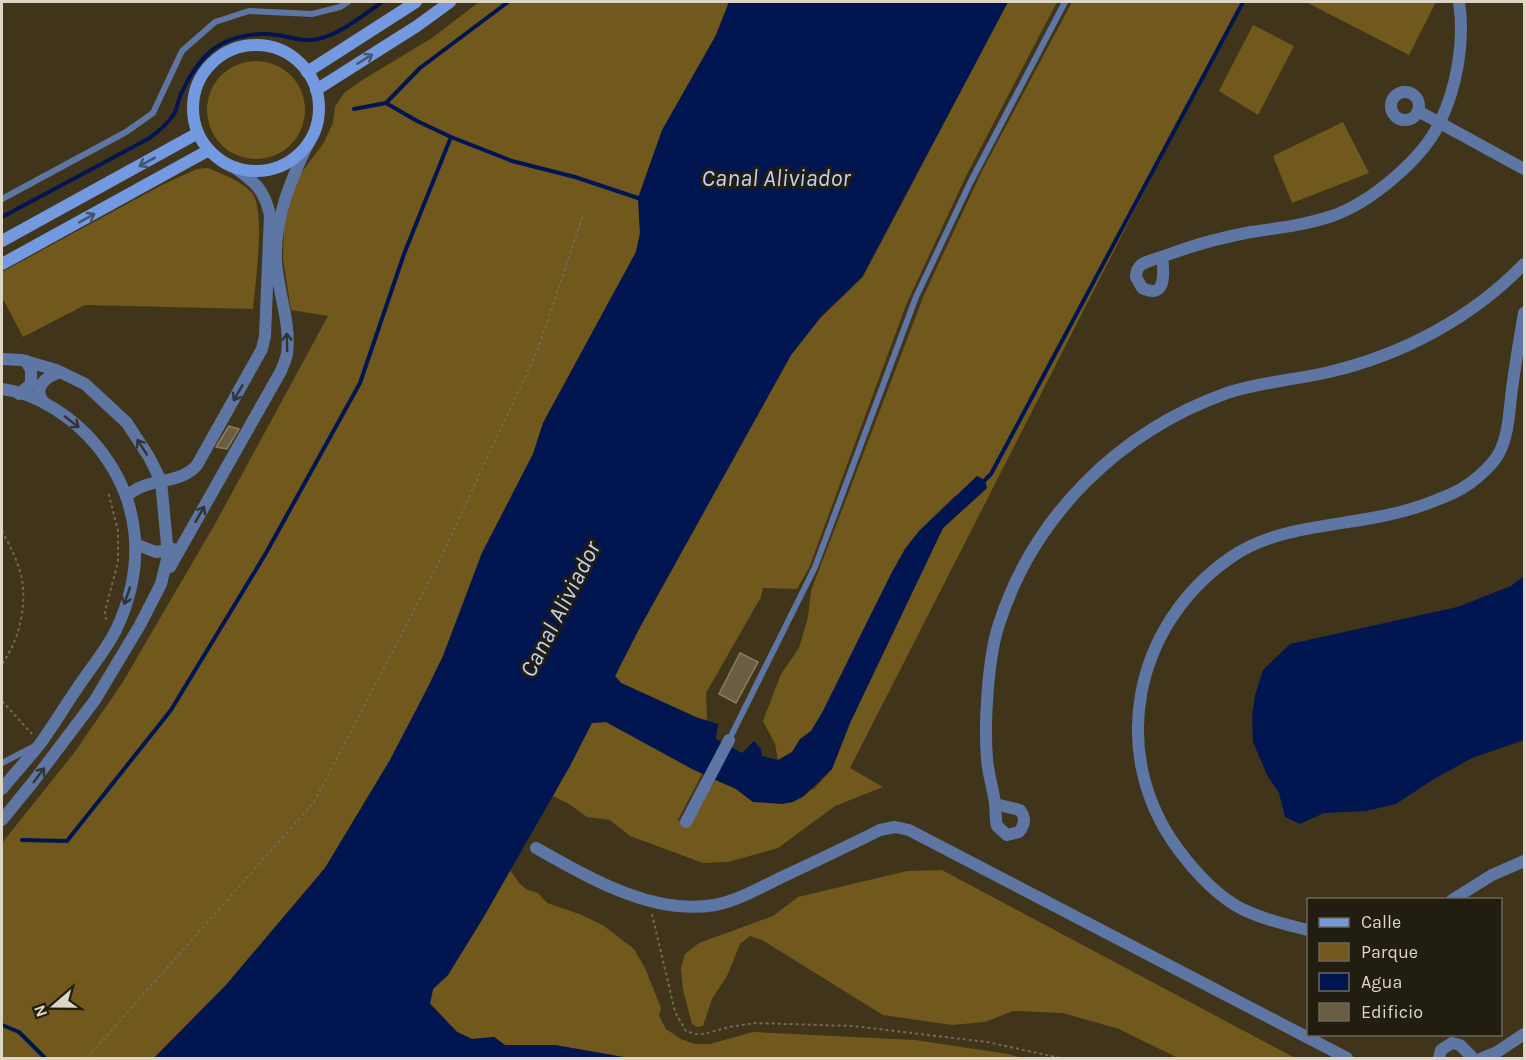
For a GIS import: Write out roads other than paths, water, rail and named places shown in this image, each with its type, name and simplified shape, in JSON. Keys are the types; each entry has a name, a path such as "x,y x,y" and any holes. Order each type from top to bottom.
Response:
{"main road":[{"path":"307,72 416,2"},
{"path":"316,90 417,26 450,2"},
{"path":"270,47 286,53 300,63 316,90 319,110 316,126 309,142 298,155 284,165 268,170 251,171 234,167 219,159 209,150 198,133 194,116 194,99 199,82 220,56 236,48 270,47"},
{"path":"2,241 198,133"},
{"path":"2,264 209,150"}],"street":[{"path":"1162,257 1238,235 1283,228 1333,216 1367,200 1407,166 1440,123 1457,62 1461,31 1459,2"},
{"path":"1418,111 1524,169"},
{"path":"2,820 95,700 140,625 160,584 281,371 287,354 287,331 276,261 277,231 290,182 309,142"},
{"path":"127,496 143,485 180,477 191,472 262,349 265,336 270,214 266,197 254,181 234,167"},
{"path":"995,804 987,760 986,731 993,654 999,625 1031,552 1041,535 1075,492 1099,469 1140,437 1189,409 1255,385 1326,373 1362,364 1390,353 1448,325 1514,275 1524,264"},
{"path":"1307,930 1241,908 1222,895 1187,861 1167,834 1146,786 1138,756 1139,708 1147,664 1169,620 1190,592 1209,573 1248,546 1288,533 1407,510 1450,495 1478,478 1498,455 1507,429 1524,313"},
{"path":"2,359 26,361 60,372 85,384 127,423 161,481 168,551 160,584"},
{"path":"19,394 31,384 31,370 26,361"},
{"path":"44,403 39,397 43,381 49,375 60,372"},
{"path":"2,389 51,406 85,432 107,458 127,496 134,522 135,544 133,580 115,630 40,744 2,789"},
{"path":"135,544 156,552 168,551 182,545"},
{"path":"686,822 729,740"},
{"path":"536,848 598,883 649,901 688,907 716,905 750,893 880,830 895,827 909,830 1347,1059"},
{"path":"1455,898 1492,875 1524,861"},
{"path":"1482,1059 1524,1034"},
{"path":"1439,1059 1444,1047 1452,1043 1460,1045 1473,1059"}],"lane":[{"path":"2,200 126,132 153,113 182,51 215,22 249,10 312,14 340,7 348,2"},
{"path":"729,740 815,567 916,297 970,183 1065,2"},
{"path":"2,763 40,744"}],"water":[{"name":"Canal Aliviador","path":"729,2 1008,2 862,277 820,318 791,355 615,676 621,683 698,718 718,724 716,739 742,753 754,741 761,749 762,756 778,760 792,752 800,739 811,731 905,549 919,531 977,476 985,480 987,488 943,528 850,723 832,769 804,796 793,802 782,804 753,802 736,789 692,769 606,722 592,723 482,920 448,975 433,989 430,1004 457,1032 472,1039 494,1037 505,1045 555,1045 629,1058 154,1058 226,985 325,868 390,760 443,656 482,553 533,454 543,423 636,252 640,233 638,198 662,130 716,35"},
{"path":"1524,576 1524,740 1472,758 1396,804 1366,811 1324,813 1300,824 1285,817 1279,793 1267,775 1253,742 1252,716 1255,695 1263,670 1290,644 1457,607 1511,586"}],"waterway":[{"path":"2,217 155,134 174,114 188,80 196,68 210,52 221,44 245,36 262,34 302,40 326,37 343,29 382,2"},
{"path":"354,109 386,103 420,68 508,2"},
{"path":"985,480 991,474 1243,2"},
{"path":"386,103 451,137 512,161 575,177 638,198"},
{"path":"22,840 67,841 171,710 266,553 360,383 404,254 451,137"},
{"path":"2,1025 19,1032 45,1058"}]}
